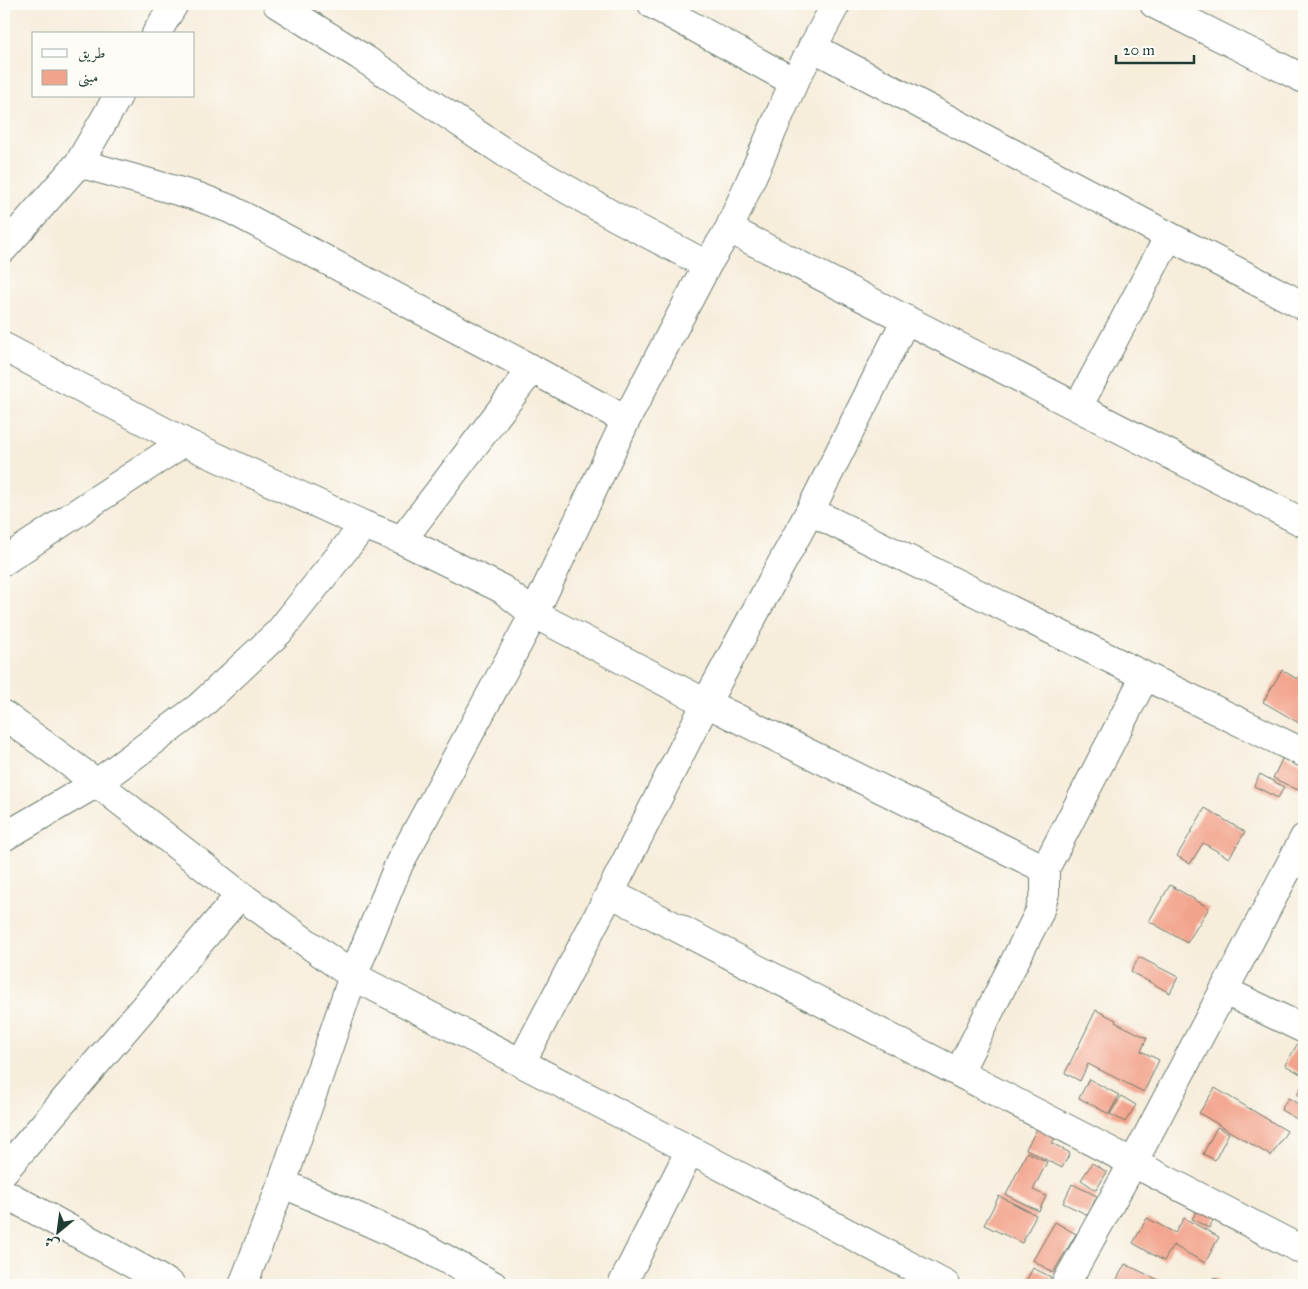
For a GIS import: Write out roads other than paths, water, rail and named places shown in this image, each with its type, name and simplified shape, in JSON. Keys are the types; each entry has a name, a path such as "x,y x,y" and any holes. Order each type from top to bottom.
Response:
{"street":[{"path":"157,32 174,4"},
{"path":"277,4 360,56 519,162 614,216 707,265"},
{"path":"652,4 794,82"},
{"path":"242,1285 282,1183 353,976 398,864 534,614 626,420 707,265 729,229 794,82 836,4"},
{"path":"1154,4 1304,79"},
{"path":"812,47 1304,306"},
{"path":"4,248 79,163 117,98"},
{"path":"79,163 199,197 230,209 626,420"},
{"path":"729,229 1304,522"},
{"path":"1078,407 1169,236"},
{"path":"521,1063 706,703 810,511 906,319"},
{"path":"4,347 184,442 364,525 402,540 502,588 534,614 706,703 1045,870"},
{"path":"402,540 532,369"},
{"path":"4,561 184,442"},
{"path":"810,511 1304,753"},
{"path":"4,837 97,783 199,707 279,632 364,525"},
{"path":"959,1072 1039,913 1045,894 1045,870 1144,676"},
{"path":"4,715 97,783 240,895 353,976 946,1285"},
{"path":"1065,1285 1225,991 1304,838"},
{"path":"610,893 1304,1251"},
{"path":"4,1171 240,895"},
{"path":"1225,991 1304,1029"},
{"path":"622,1285 690,1150"},
{"path":"282,1183 422,1246 493,1285"},
{"path":"4,1193 171,1285"}]}
